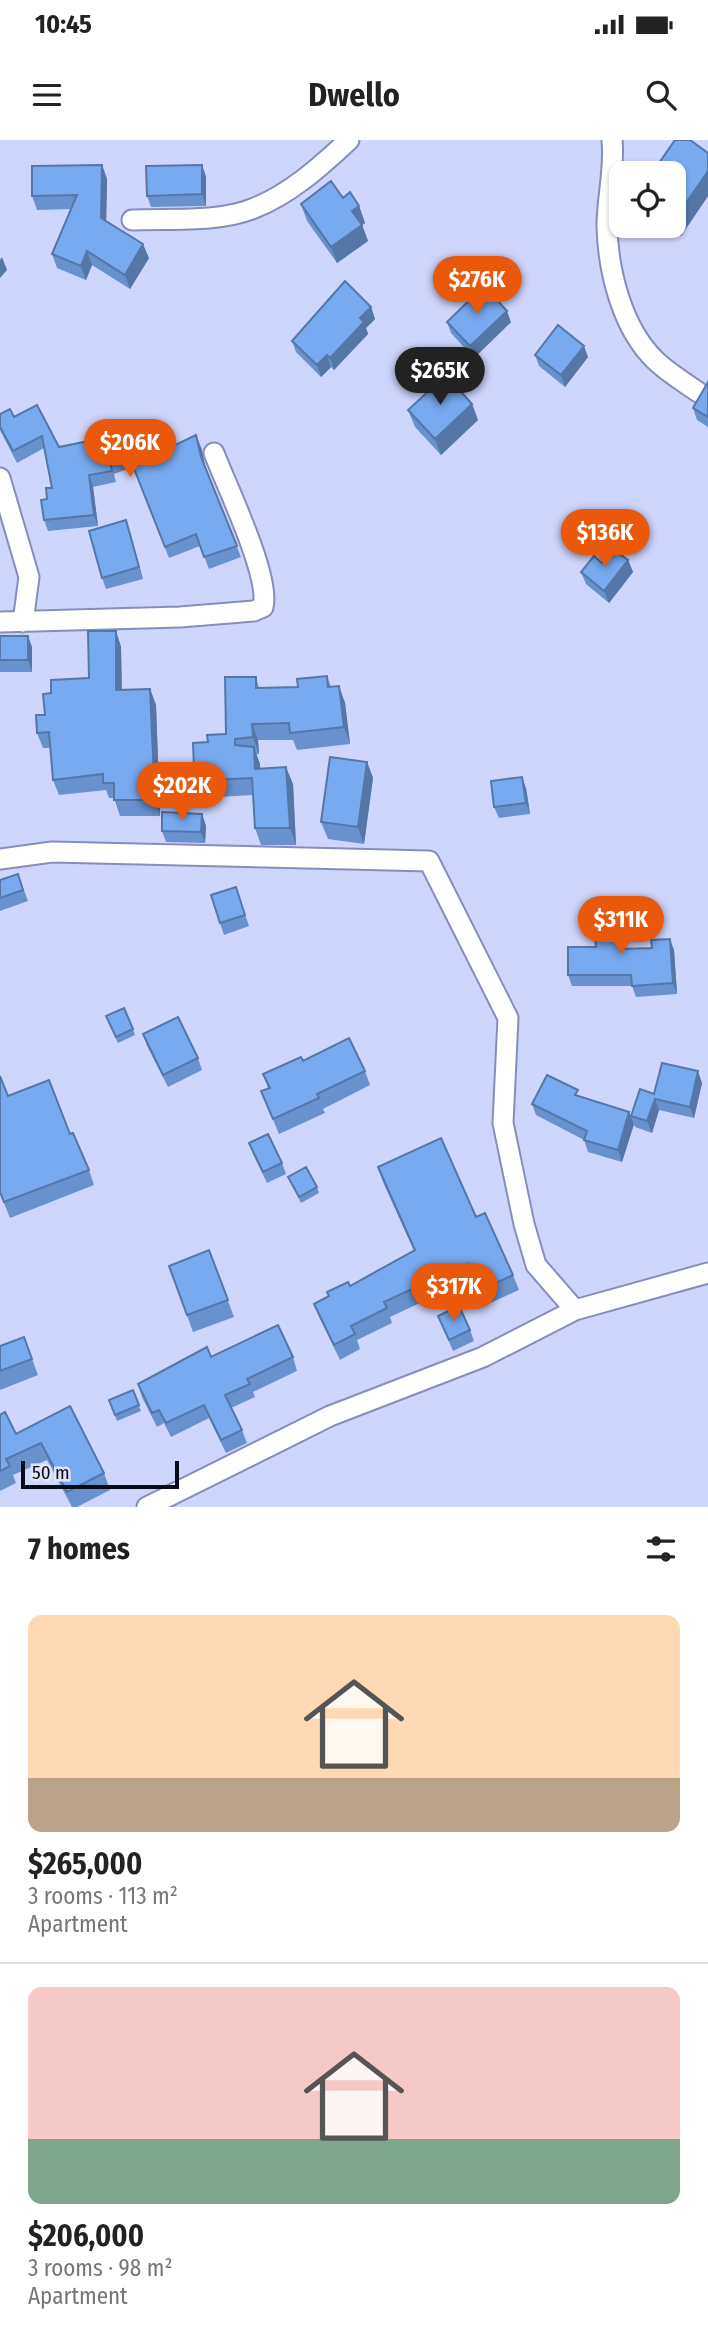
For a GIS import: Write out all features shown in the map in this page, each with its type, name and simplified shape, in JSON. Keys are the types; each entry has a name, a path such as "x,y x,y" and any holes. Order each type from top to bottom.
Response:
{"street":[{"path":"132,220 206,217 249,210 282,194 349,140"},
{"path":"612,140 614,167 607,226 619,300 638,339 655,360 698,392"},
{"path":"0,622 180,617 254,611 263,607 265,599 258,567 214,453"},
{"path":"0,478 29,578 23,622"},
{"path":"0,859 52,852 429,861 508,1018 503,1123 524,1224 536,1265 575,1310"},
{"path":"147,1507 330,1416 483,1357 575,1310 708,1273"}],"building":[{"path":"675,140 690,140 708,153 708,171 686,203 686,161 660,161"},
{"path":"102,165 101,218 143,244 125,275 87,251 81,266 52,254 77,195 32,196 32,166"},
{"path":"202,165 202,194 147,196 146,166"},
{"path":"331,181 343,198 350,192 359,206 352,211 362,225 331,247 301,204"},
{"path":"345,281 371,307 360,318 364,322 330,358 327,355 317,365 292,341"},
{"path":"484,286 507,311 470,346 447,322"},
{"path":"558,325 584,346 561,375 535,355"},
{"path":"446,375 472,404 435,439 408,410"},
{"path":"708,382 708,417 693,408"},
{"path":"37,405 59,447 108,437 122,430 125,436 152,423 165,450 196,435 201,457 237,546 204,557 196,534 165,547 129,456 110,462 112,471 89,475 94,515 44,520 41,500 47,499 46,488 52,488 42,436 13,451 0,427 0,414 10,409 14,417"},
{"path":"126,520 139,567 102,578 89,531"},
{"path":"613,549 628,560 604,591 581,572 594,556 602,563"},
{"path":"88,631 116,631 116,690 150,689 155,800 114,800 114,783 103,783 103,774 53,780 49,732 37,733 36,715 45,715 43,694 51,693 51,680 89,678"},
{"path":"0,636 28,636 28,660 0,660"},
{"path":"327,676 328,687 339,686 344,727 290,733 289,723 252,724 253,737 235,739 235,745 254,747 255,769 286,767 290,828 255,828 252,778 211,780 210,769 194,770 193,743 208,742 207,735 226,734 225,677 256,677 256,688 298,687 297,679"},
{"path":"330,757 367,762 358,827 321,822"},
{"path":"522,777 526,803 494,807 491,781"},
{"path":"162,812 202,814 201,832 162,831"},
{"path":"18,874 23,890 0,898 0,880"},
{"path":"236,887 245,915 220,923 211,895"},
{"path":"614,909 619,949 652,948 651,940 670,939 673,983 632,986 631,975 568,975 568,947 596,947 592,911"},
{"path":"124,1008 133,1029 116,1037 106,1016"},
{"path":"178,1017 198,1058 163,1075 143,1034"},
{"path":"349,1038 365,1071 317,1094 319,1098 273,1119 261,1091 270,1088 263,1074 301,1057 303,1061"},
{"path":"662,1063 698,1071 690,1107 655,1099 647,1121 631,1116 640,1089 654,1094"},
{"path":"547,1075 578,1090 575,1095 629,1112 618,1150 584,1140 587,1131 532,1104"},
{"path":"0,1076 8,1096 49,1080 70,1134 73,1133 89,1170 4,1202 0,1192"},
{"path":"268,1134 282,1163 263,1172 249,1143"},
{"path":"441,1138 476,1217 485,1213 513,1275 481,1290 468,1263 384,1302 387,1308 351,1326 355,1334 334,1345 314,1304 329,1296 327,1292 348,1282 350,1286 415,1250 378,1167"},
{"path":"306,1167 317,1187 299,1197 288,1177"},
{"path":"209,1250 228,1300 187,1315 169,1266"},
{"path":"459,1306 470,1330 449,1340 438,1316"},
{"path":"278,1325 293,1357 247,1379 250,1384 225,1395 242,1430 221,1440 204,1405 166,1423 159,1410 152,1413 138,1384 207,1347 211,1357"},
{"path":"24,1337 32,1359 0,1371 0,1346"},
{"path":"133,1390 139,1405 115,1415 109,1400"},
{"path":"70,1406 104,1473 67,1492 41,1443 6,1459 10,1466 0,1471 0,1415 5,1412 16,1434"}]}
